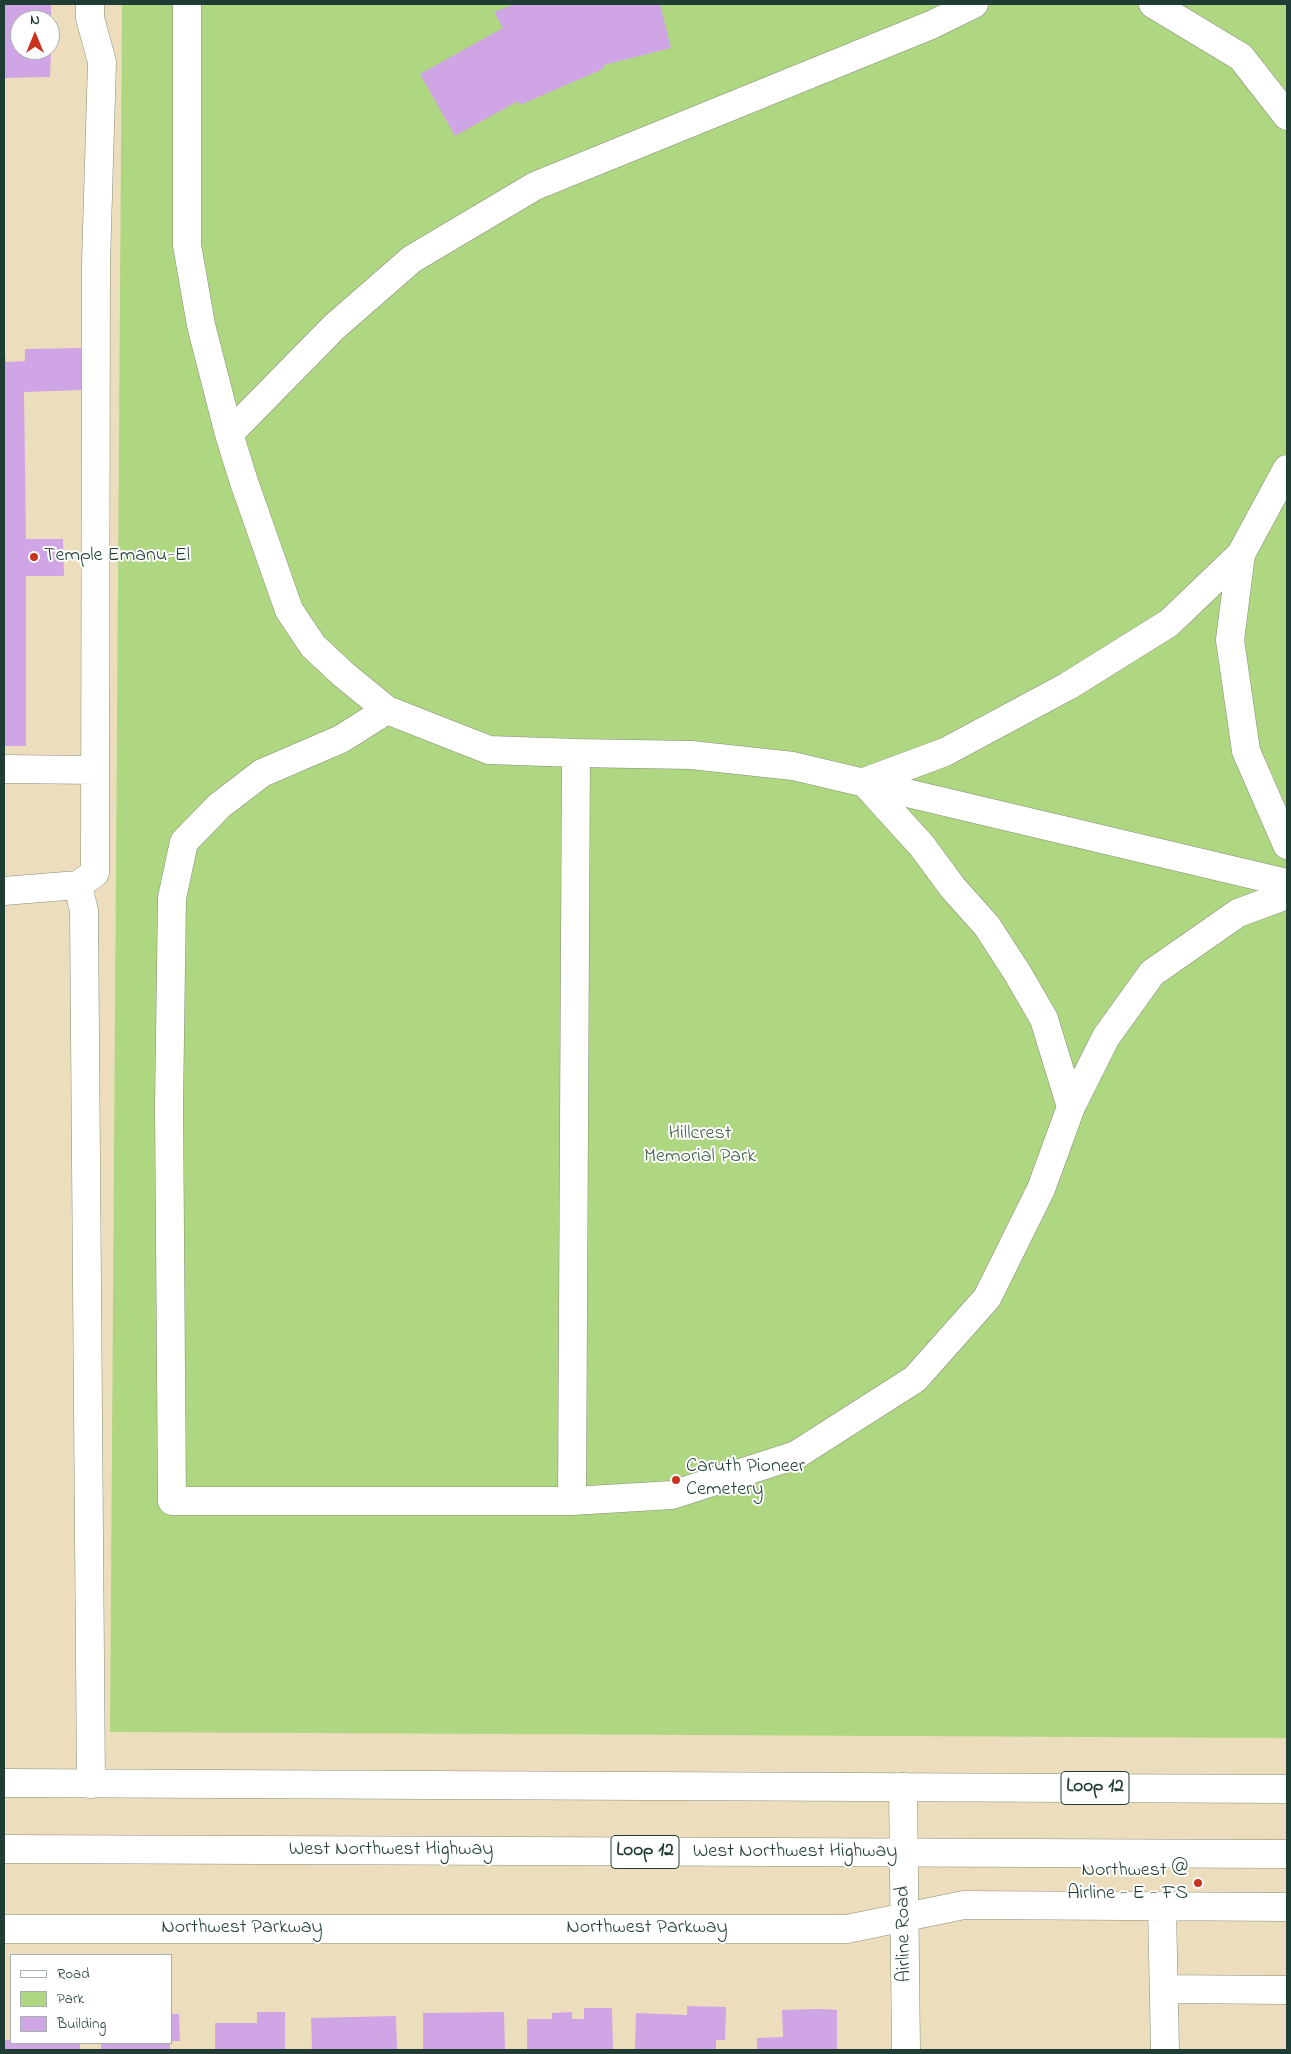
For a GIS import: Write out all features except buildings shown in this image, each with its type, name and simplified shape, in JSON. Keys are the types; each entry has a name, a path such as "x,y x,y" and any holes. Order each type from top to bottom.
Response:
{"main road":[{"path":"4,891 78,885 95,873 96,262 102,62 90,18 90,4"},
{"path":"187,4 187,245 201,326 229,434 289,610 313,646 343,674 387,710 489,750 691,755 793,766 1287,883"},
{"path":"229,434 334,327 412,259 535,186 931,25 974,4"},
{"path":"1153,4 1241,57 1287,116"},
{"path":"864,782 945,752 1068,686 1169,623 1241,554 1287,469"},
{"path":"1241,554 1230,640 1246,751 1287,845"},
{"path":"387,710 341,739 262,773 219,806 184,842 172,898 169,1105 172,1500 572,1500 672,1495 796,1455 915,1379 986,1298 1041,1189 1071,1107 1106,1037 1152,973 1238,913 1287,895"},
{"path":"572,1500 576,753"},
{"path":"4,769 95,770"},
{"path":"864,782 922,846 953,888 987,926 1018,974 1044,1018 1071,1107"},
{"path":"78,885 84,910 91,1784"},
{"name":"Loop 12","path":"4,1783 1287,1788"},
{"name":"Airline Road","path":"903,1787 906,2050"},
{"name":"West Northwest Highway","path":"4,1849 1287,1854"},
{"name":"Northwest Parkway","path":"4,1929 847,1929 964,1906 1287,1907"},
{"path":"1162,1906 1165,2050"},
{"path":"1164,1989 1287,1990"}],"green space":[{"name":"Hillcrest Memorial Park","path":"122,4 1287,4 1287,1738 110,1732"}],"place":[{"name":"Temple Emanu-El","path":"34,557"},
{"name":"Caruth Pioneer Cemetery","path":"676,1480"},
{"name":"Northwest @ Airline - E - FS","path":"1198,1883"}]}
